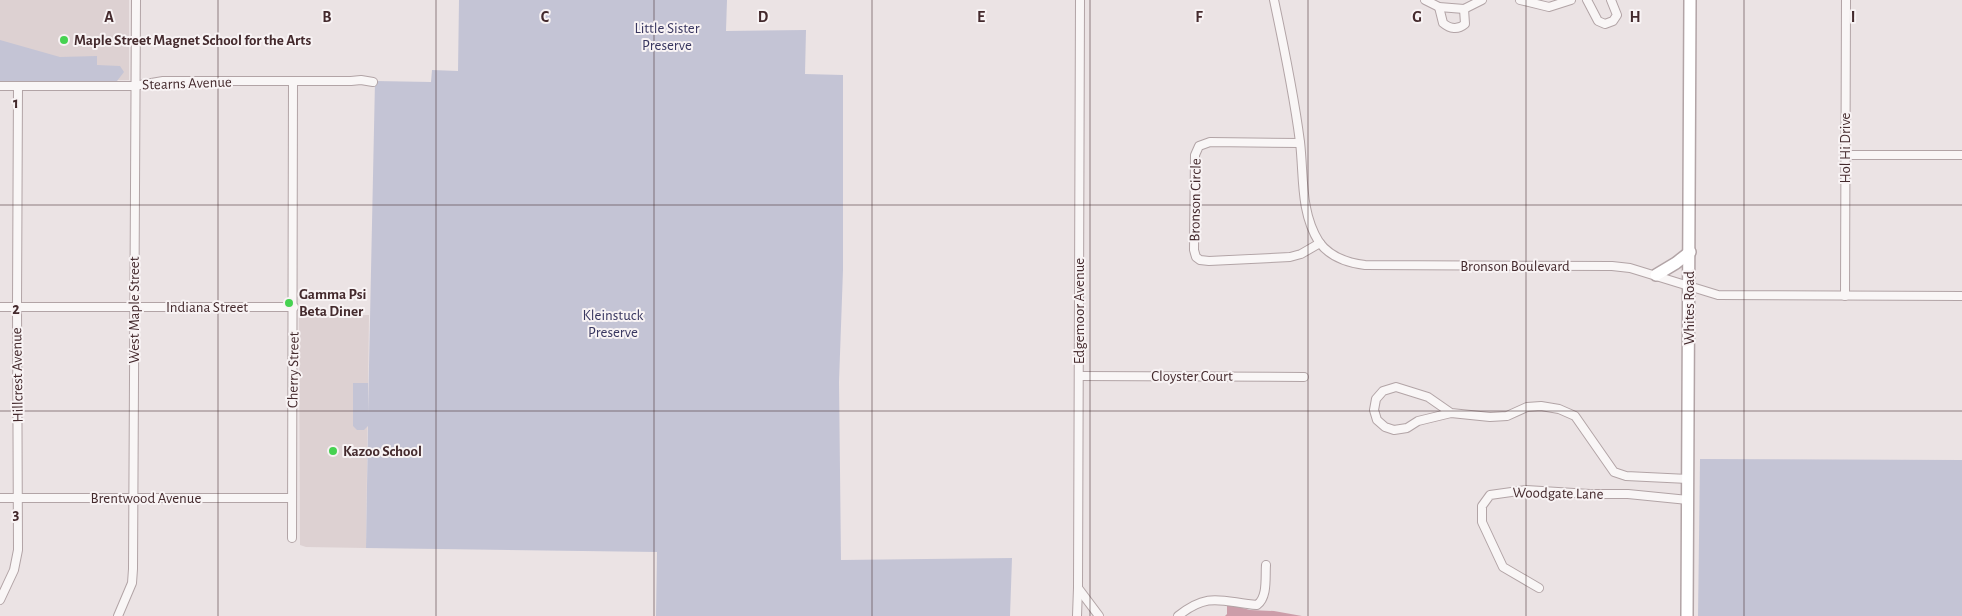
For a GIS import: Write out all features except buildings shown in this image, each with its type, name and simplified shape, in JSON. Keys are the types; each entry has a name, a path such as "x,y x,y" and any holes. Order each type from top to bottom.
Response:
{"street":[{"name":"West Maple Street","path":"118,616 132,583 136,0"},
{"name":"Edgemoor Avenue","path":"1077,616 1080,0"},
{"name":"Bronson Boulevard","path":"1274,0 1300,143 1306,213 1320,243 1337,258 1354,264 1365,265 1612,266 1630,268 1656,275 1718,295 1962,296"},
{"path":"1425,0 1440,7 1464,9 1482,0"},
{"path":"1520,0 1549,6 1571,0"},
{"path":"1587,0 1598,21 1605,24 1613,21 1617,15 1611,0"},
{"name":"Whites Road","path":"1687,616 1690,0"},
{"name":"Hol Hi Drive","path":"1845,296 1846,0"},
{"path":"1440,7 1444,23 1456,29 1465,24 1464,9"},
{"name":"Stearns Avenue","path":"0,86 134,86 163,81 361,80 373,82"},
{"name":"Cherry Street","path":"292,538 293,81"},
{"name":"Hillcrest Avenue","path":"0,600 17,562 19,498 16,307 18,86"},
{"name":"Bronson Circle","path":"1300,143 1210,142 1199,146 1195,155 1194,250 1196,257 1200,260 1209,261 1290,257 1301,254 1320,243"},
{"path":"1845,155 1962,155"},
{"path":"1656,275 1690,252"},
{"name":"Indiana Street","path":"0,307 294,307"},
{"name":"Cloyster Court","path":"1079,376 1304,377"},
{"name":"Woodgate Lane","path":"1451,413 1428,397 1396,388 1383,391 1376,399 1374,410 1377,420 1385,427 1394,430 1407,428 1418,421 1451,413 1490,417 1507,416 1528,407 1541,406 1559,409 1575,416 1614,472 1626,476 1688,479"},
{"name":"Woodgate Lane","path":"1539,588 1503,567 1482,522 1482,506 1490,495 1526,490 1628,494 1688,500"},
{"name":"Brentwood Avenue","path":"0,498 291,498"},
{"path":"1178,616 1191,606 1211,599 1257,604 1263,599 1266,566"},
{"path":"1078,588 1099,616"}],"shaded area":[{"name":"Maple Street Magnet School for the Arts","path":"0,0 129,0 129,80 0,81"},
{"name":"Kazoo School","path":"369,315 366,548 306,547 300,545 299,316"},
{"path":"1227,604 1250,610 1274,611 1302,616 1225,616 1227,614"}],"green space":[{"name":"Kleinstuck Preserve","path":"459,0 727,0 726,31 806,30 805,74 843,75 843,270 839,382 841,560 1012,558 1010,616 656,616 657,552 366,548 368,426 364,430 357,430 353,426 353,383 368,383 368,414 375,81 431,82 432,70 458,71"},
{"path":"0,40 60,57 97,56 97,65 120,66 124,72 117,81 107,82 0,81"},
{"path":"1700,459 1962,460 1962,616 1698,616"}],"place":[{"name":"Maple Street Magnet School for the Arts","path":"64,40"},
{"name":"Gamma Psi Beta Diner","path":"289,303"},
{"name":"Kazoo School","path":"333,451"}],"park label":[{"name":"Little Sister Preserve","path":"667,36"}]}
